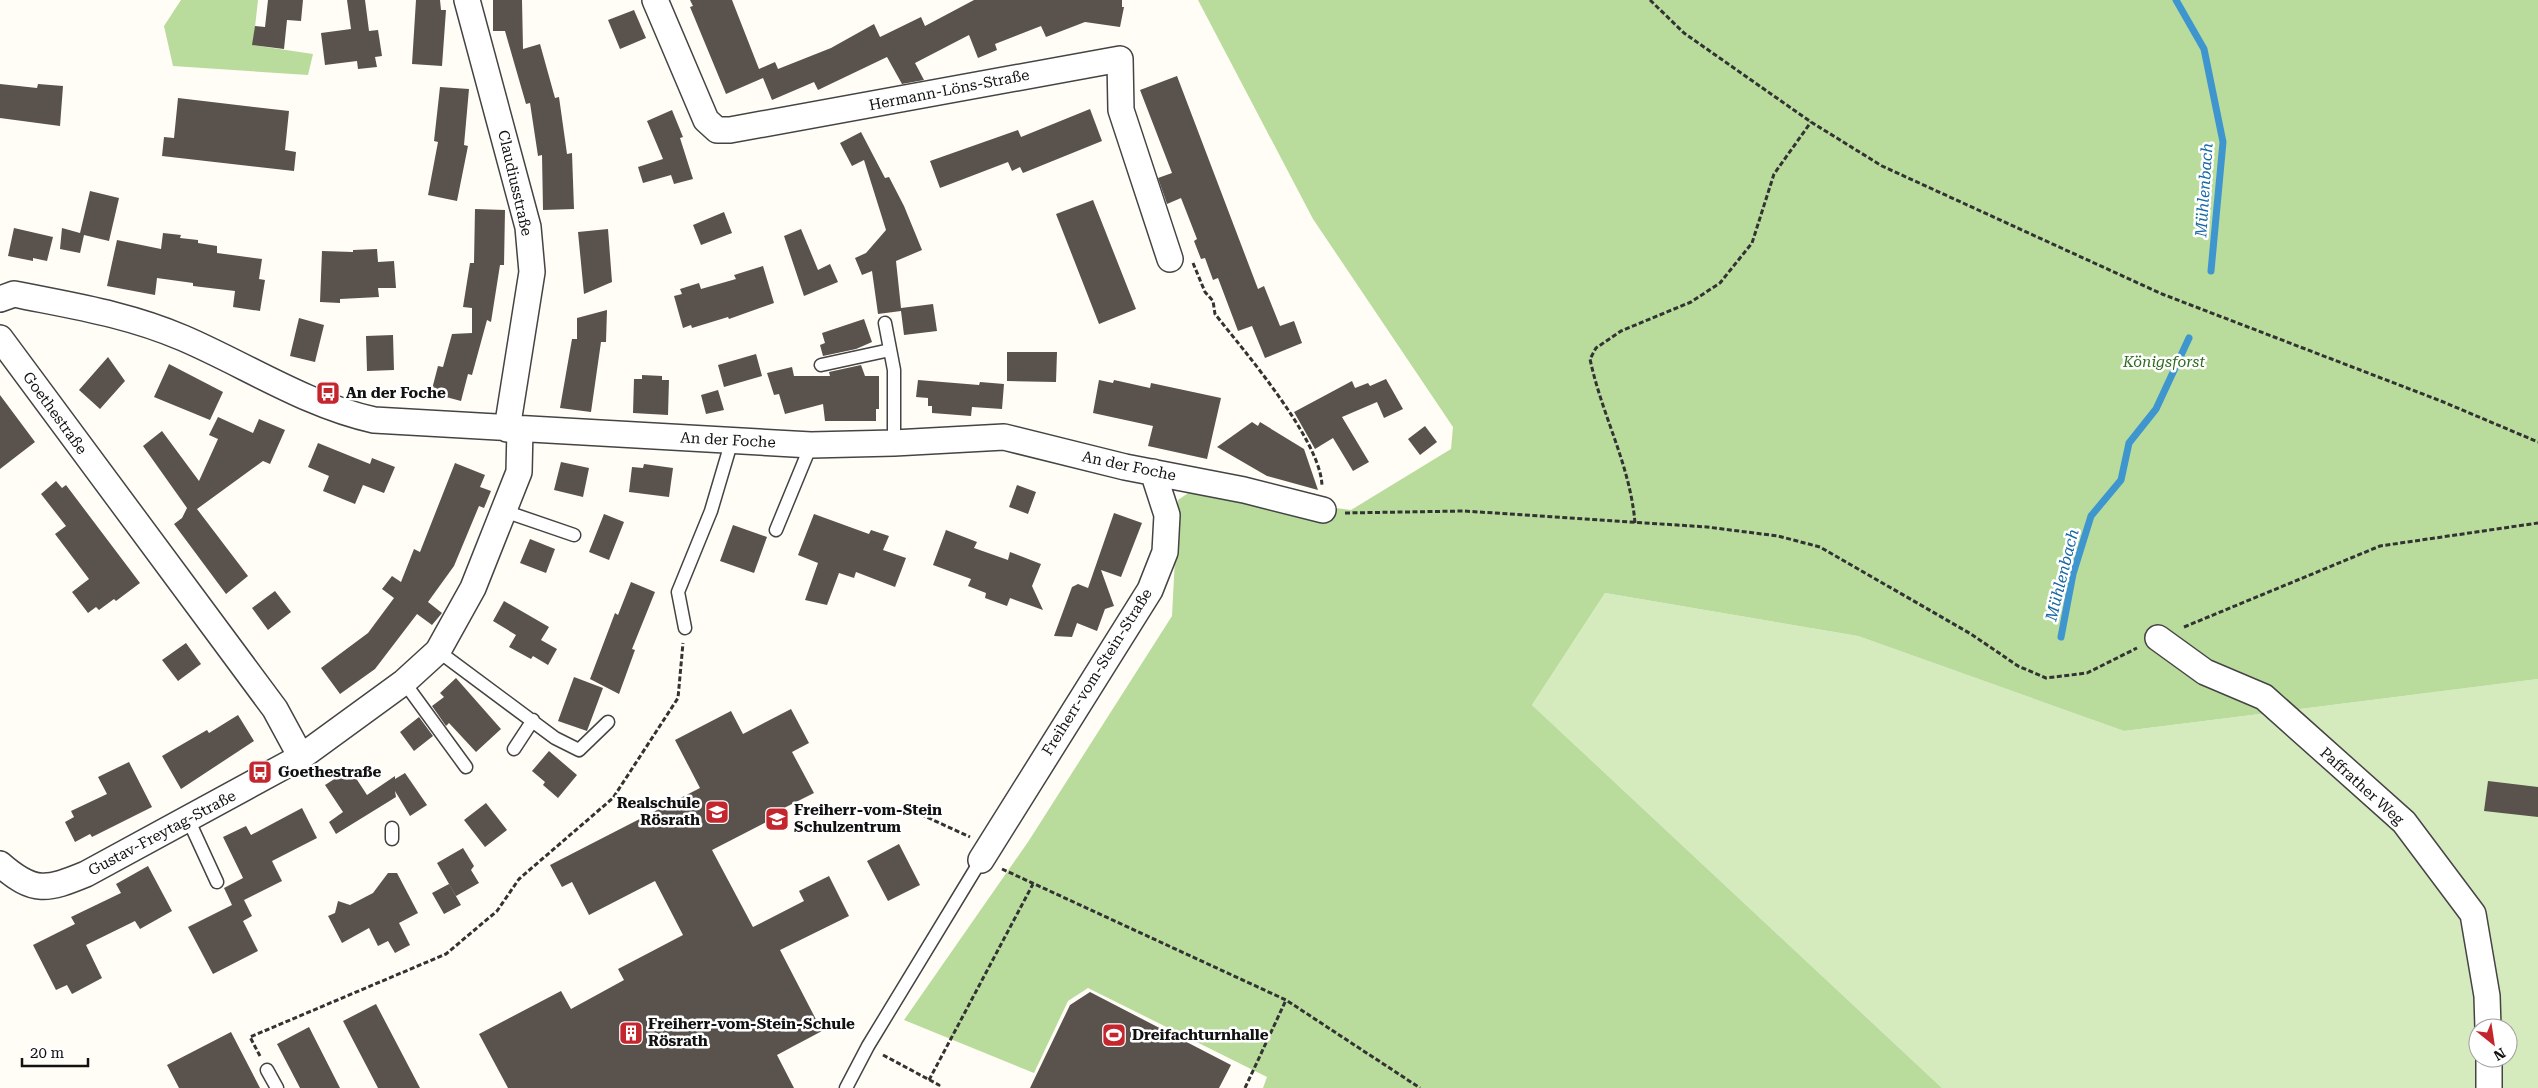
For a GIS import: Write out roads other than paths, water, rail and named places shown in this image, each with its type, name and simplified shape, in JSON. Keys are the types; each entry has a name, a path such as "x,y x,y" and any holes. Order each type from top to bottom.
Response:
{"street":[{"name":"Claudiusstraße","path":"467,0 528,228 532,272 514,429"},
{"name":"Hermann-Löns-Straße","path":"655,0 706,120 717,130 730,130 1120,59 1119,86 1121,110 1170,259"},
{"name":"An der Foche","path":"0,299 14,294 125,316 183,338 354,416 392,423 812,444 894,443 1004,437 1126,467 1244,490 1323,510"},
{"name":"Goethestraße","path":"0,338 275,709 301,757"},
{"name":"Gustav-Freytag-Straße","path":"0,864 18,880 36,887 59,885 86,874 301,757 404,682 438,651 473,588 519,472 514,429"},
{"name":"Freiherr-vom-Stein-Straße","path":"985,853 1150,590 1164,552 1167,515 1153,472"},
{"name":"Paffrather Weg","path":"2158,638 2205,672 2264,697 2404,822 2473,914 2487,996 2488,1018"},
{"path":"2489,1068 2490,1088"}],"lane":[{"path":"885,323 894,370 894,443"},
{"path":"821,365 890,350"},
{"path":"685,628 678,592 712,511 732,440"},
{"path":"776,530 812,444"},
{"path":"504,511 574,535"},
{"path":"438,651 555,738 579,750 608,722"},
{"path":"404,682 466,767"},
{"path":"514,749 533,720"},
{"path":"188,819 217,882"},
{"path":"846,1088 868,1046 985,853"},
{"path":"268,1070 277,1088"}],"waterway":[{"name":"Mühlenbach","path":"2176,0 2204,49 2223,142 2211,271"},
{"name":"Mühlenbach","path":"2061,637 2073,574 2091,516 2121,480 2129,443 2156,409 2189,338"}],"place":[{"name":"An der Foche","path":"328,393"},
{"name":"Goethestraße","path":"260,772"},
{"name":"Realschule Rösrath","path":"717,812"},
{"name":"Freiherr-vom-Stein Schulzentrum","path":"777,819"},
{"name":"Freiherr-vom-Stein-Schule Rösrath","path":"631,1033"},
{"name":"Dreifachturnhalle","path":"1114,1035"}],"park label":[{"name":"Königsforst","path":"2164,362"}]}
